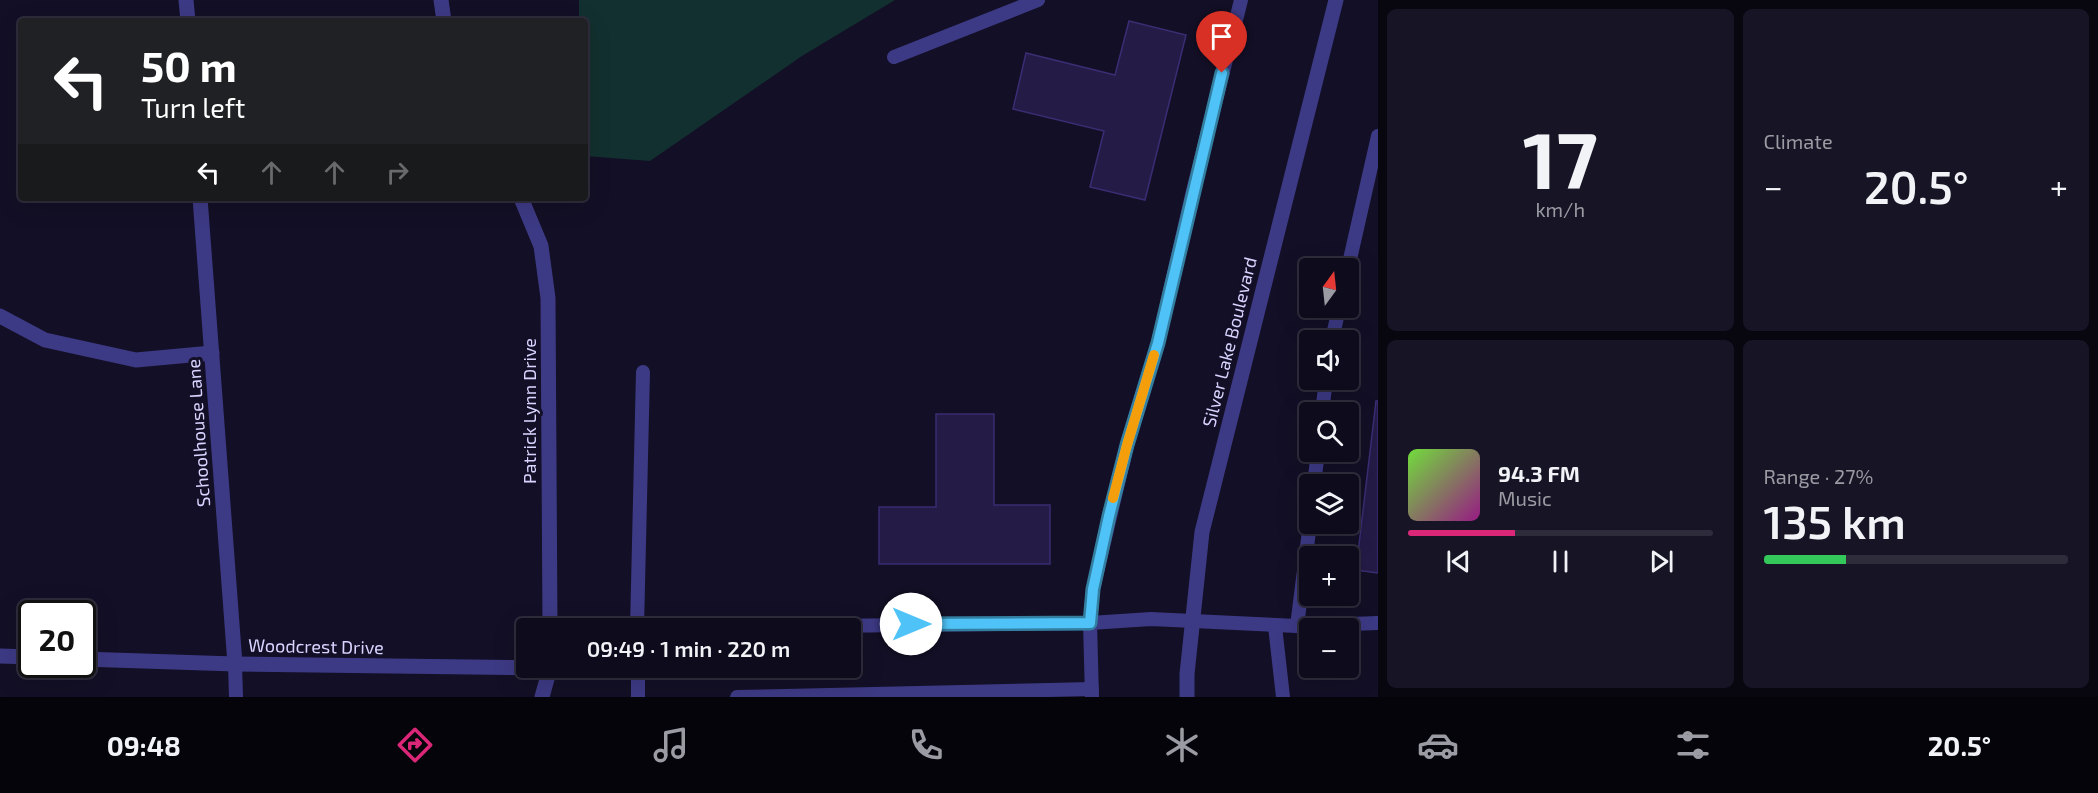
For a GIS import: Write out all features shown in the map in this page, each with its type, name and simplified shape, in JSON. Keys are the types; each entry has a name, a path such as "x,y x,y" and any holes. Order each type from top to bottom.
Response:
{"street":[{"path":"186,0 188,18"},
{"path":"441,0 444,18"},
{"name":"Silver Lake Boulevard","path":"1187,697 1187,674 1202,532 1336,0"},
{"name":"Schoolhouse Lane","path":"201,201 235,664"},
{"name":"Patrick Lynn Drive","path":"522,201 541,246 548,298 550,618"},
{"path":"0,316 45,340 136,360 212,353"},
{"path":"0,656 18,657"},
{"name":"Woodcrest Drive","path":"96,659 235,664 516,668"},
{"path":"542,697 547,678"}],"lane":[{"path":"894,57 1038,0"},
{"path":"737,697 1092,693 1090,623 1093,589 1127,445 1158,343 1241,0"},
{"path":"1350,258 1378,136"},
{"path":"637,618 644,372"},
{"path":"1298,626 1309,534"},
{"path":"861,626 1090,623 1151,619 1275,626 1378,623"},
{"path":"1275,626 1283,697"},
{"path":"235,664 236,697"},
{"path":"638,678 638,697"}],"green space":[{"path":"579,0 895,0 802,56 650,161 588,156 588,18 579,18"}],"building":[{"path":"1129,21 1186,35 1145,200 1090,187 1104,131 1013,109 1026,53 1115,75"},
{"path":"1376,401 1378,401 1378,573 1359,570 1359,546"},
{"path":"936,414 994,414 994,505 1050,505 1050,564 879,564 879,507 936,507"}],"slow traffic":[{"path":"1113,498 1154,355"}],"route":[{"path":"911,624 1090,623 1093,589 1109,516 1127,445 1158,343 1222,73"}]}
